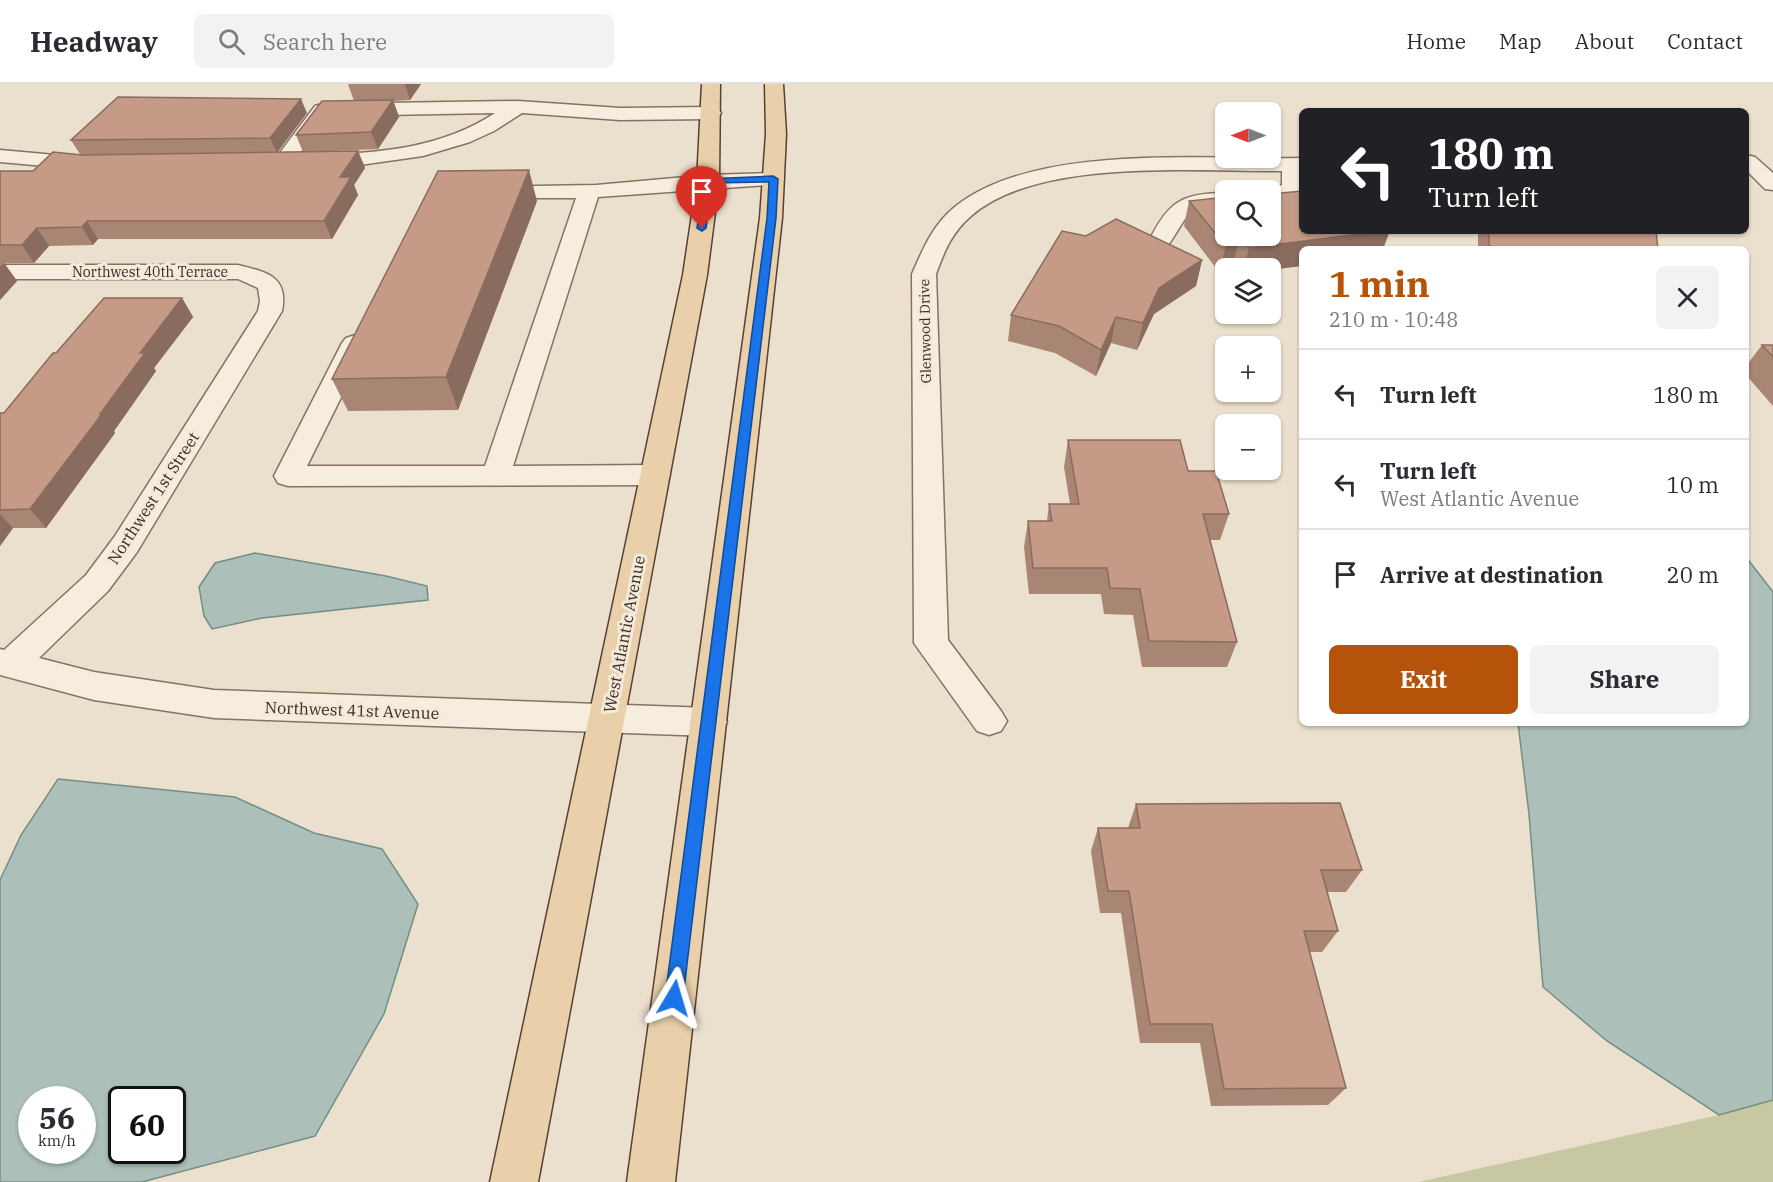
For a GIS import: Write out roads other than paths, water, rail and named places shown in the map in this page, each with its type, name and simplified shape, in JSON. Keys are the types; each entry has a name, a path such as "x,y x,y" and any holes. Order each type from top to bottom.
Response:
{"main road":[{"name":"West Atlantic Avenue","path":"514,1182 695,275 708,181 711,84"},
{"path":"651,1182 771,218 776,134 774,84"}],"street":[{"path":"283,162 322,110 518,107 620,114 711,112"},
{"path":"259,162 371,160 431,148 482,130 518,107"},
{"path":"0,156 105,164"},
{"path":"1749,161 1773,161"},
{"path":"1749,163 1773,184"},
{"path":"1281,194 1288,192 1293,185 1298,164"},
{"name":"Glenwood Drive","path":"988,721 931,643 924,274 933,245 954,219 975,203 1000,190 1040,176 1108,165 1298,164"},
{"path":"465,192 589,191 708,181 773,179"},
{"path":"496,476 589,191"},
{"path":"1161,239 1170,219 1180,207 1190,201 1215,200"},
{"name":"Northwest 40th Terrace","path":"0,272 238,272 257,276 269,285 274,297 270,311"},
{"name":"Northwest 1st Street","path":"5,663 97,583 126,544 270,311"},
{"path":"368,318 288,476 656,475"},
{"name":"Northwest 41st Avenue","path":"5,663 94,686 214,704 709,722"}],"water":[{"path":"255,553 386,576 427,586 428,600 262,618 212,629 204,616 199,587 215,563"},
{"path":"1749,561 1773,592 1773,1100 1719,1115 1607,1041 1543,987 1529,814 1518,726 1749,726"},
{"path":"58,779 235,797 314,833 382,849 418,904 384,1014 315,1136 142,1182 0,1182 0,880 21,835"}]}
